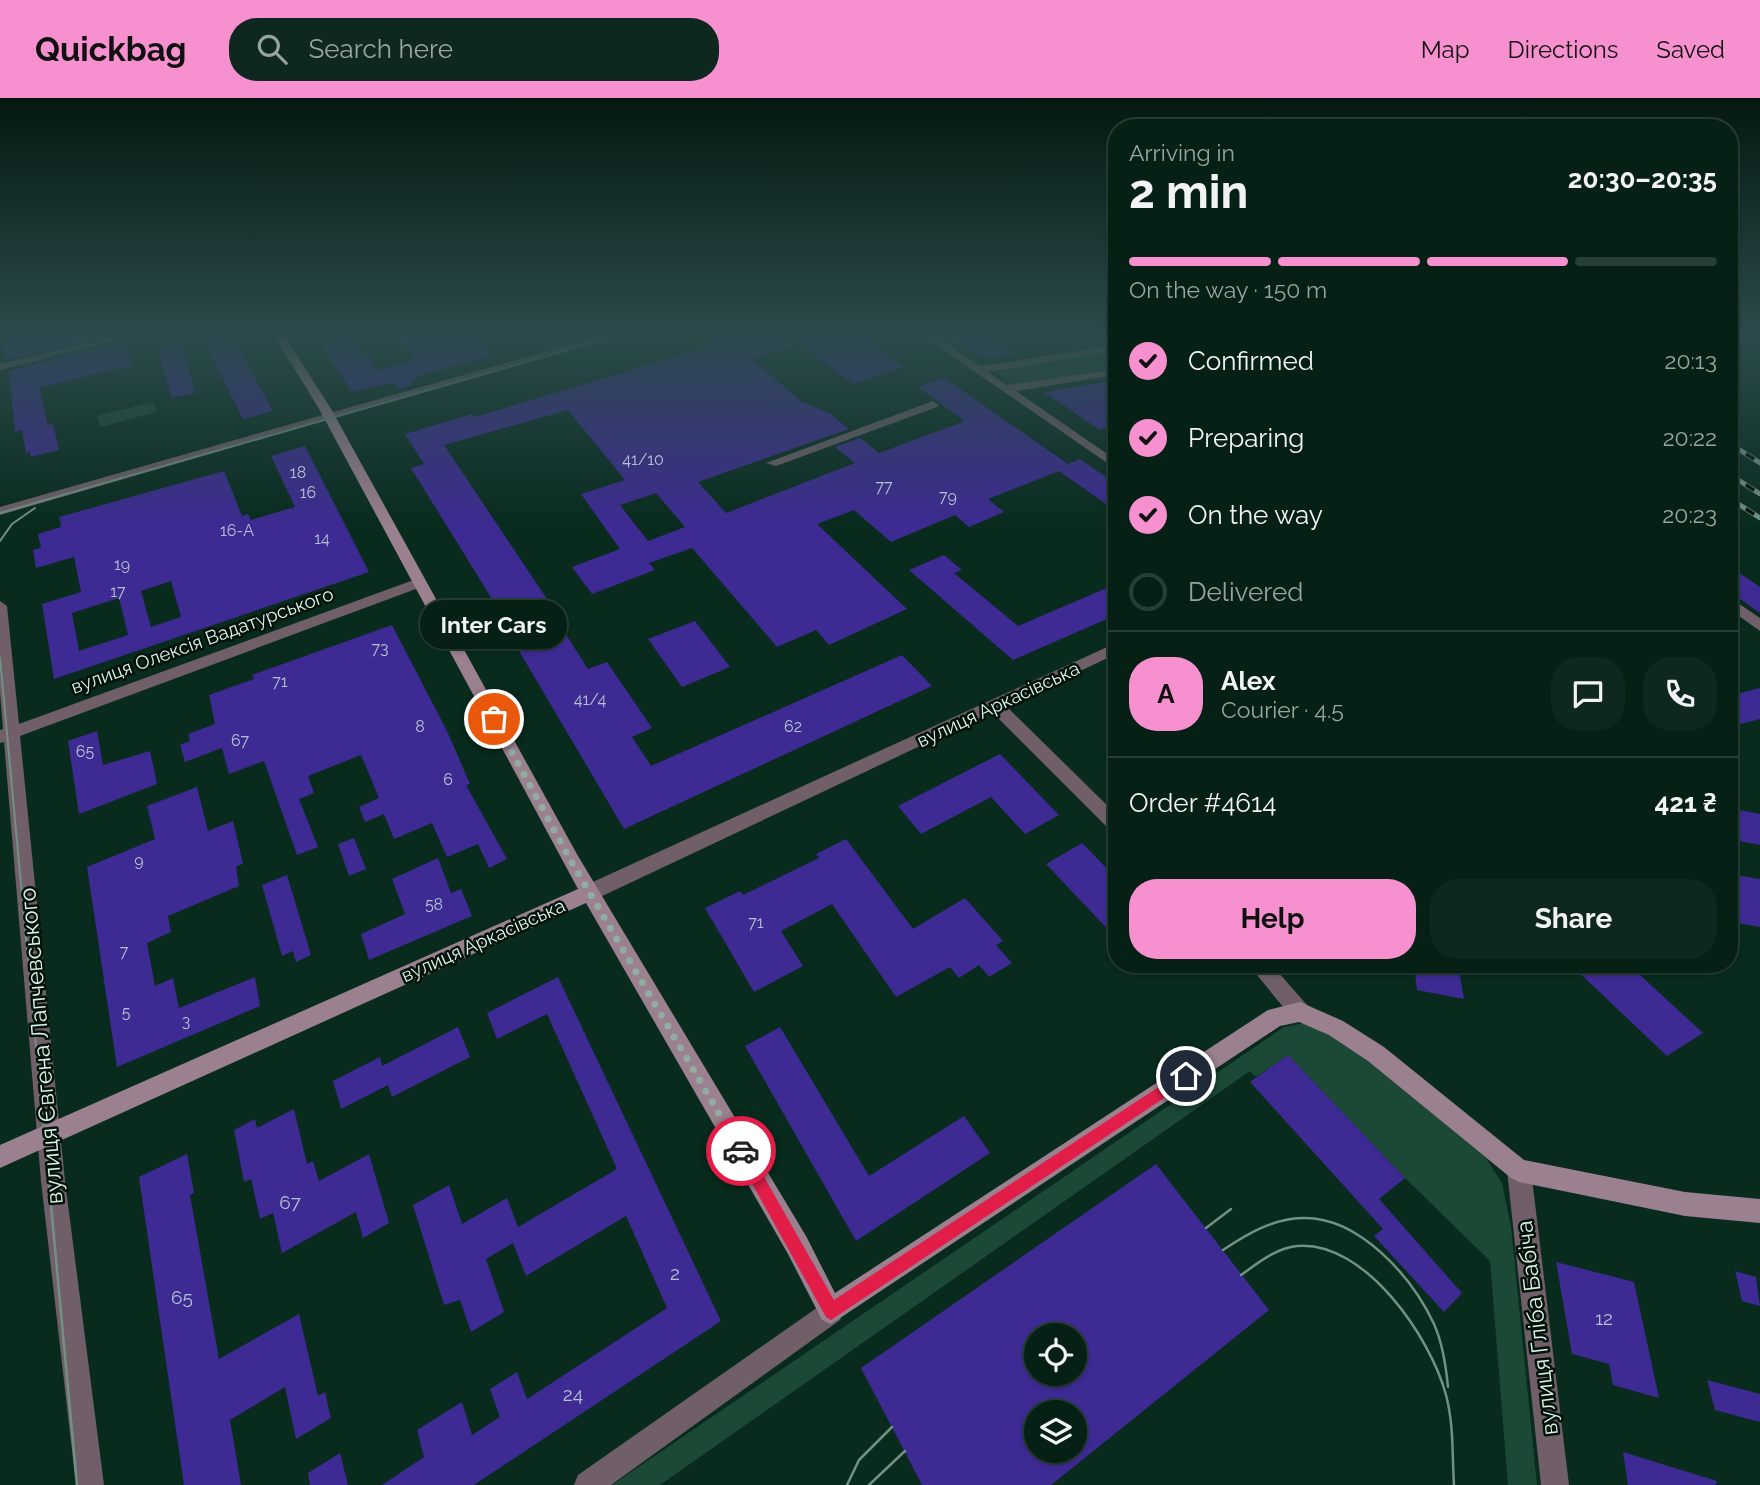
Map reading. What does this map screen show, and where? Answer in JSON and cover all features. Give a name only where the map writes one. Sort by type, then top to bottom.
[{"type":"main road","points":[[318,399],[591,892],[797,1245],[831,1311],[1275,1017],[1300,1012],[1336,1028],[1376,1054],[1519,1170],[1685,1204],[1760,1211]]},
{"type":"main road","name":"вулиця Аркасівська","points":[[0,1157],[591,892]]},
{"type":"street","points":[[0,511],[391,399]]},
{"type":"street","points":[[1020,399],[1108,459]]},
{"type":"street","points":[[772,463],[933,405]]},
{"type":"street","name":"вулиця Олексія Вадатурського","points":[[6,734],[419,583]]},
{"type":"street","name":"вулиця Євгена Лапчевського","points":[[0,606],[6,734],[90,1485]]},
{"type":"street","points":[[1738,609],[1760,626]]},
{"type":"street","name":"вулиця Аркасівська","points":[[591,892],[1108,652]]},
{"type":"street","points":[[995,705],[1108,817]]},
{"type":"street","points":[[1266,973],[1300,1012]]},
{"type":"street","name":"вулиця Гліба Бабіча","points":[[1519,1170],[1555,1485]]},
{"type":"street","points":[[588,1485],[831,1311]]},
{"type":"green space","points":[[153,402],[157,412],[100,427],[97,416]]},
{"type":"green space","points":[[1305,1023],[1336,1034],[1486,1158],[1502,1183],[1511,1227],[1537,1485],[1508,1485],[1490,1261],[1405,1178],[1288,1055],[1256,1077],[1250,1071],[660,1485],[612,1485],[1284,1027]]},
{"type":"building","points":[[12,399],[42,399],[48,425],[53,424],[59,450],[31,457],[30,452],[26,453],[22,430],[15,432]]},
{"type":"building","points":[[233,399],[266,399],[273,411],[243,419]]},
{"type":"building","points":[[536,399],[798,399],[829,413],[849,429],[698,482],[726,513],[855,463],[835,447],[860,438],[879,453],[965,421],[934,399],[974,399],[1068,464],[1080,459],[1108,478],[1108,505],[1059,471],[988,499],[1004,512],[969,527],[955,515],[891,542],[854,510],[817,524],[907,609],[829,645],[816,630],[777,647],[692,548],[649,563],[655,570],[592,594],[572,567],[620,549],[581,494],[625,480],[568,410],[444,445],[549,602],[546,603],[588,669],[607,662],[652,728],[632,737],[651,766],[902,655],[932,686],[624,829],[512,639],[516,638],[411,468],[424,464],[405,434],[472,414],[475,417]],"holes":[[[656,493],[685,527],[648,541],[620,505]]]},
{"type":"building","points":[[1054,399],[1108,399],[1108,427],[1100,430]]},
{"type":"building","points":[[305,446],[369,572],[54,679],[42,604],[81,592],[74,557],[36,568],[33,550],[41,548],[38,534],[61,527],[59,517],[224,471],[242,516],[248,514],[251,520],[295,507],[271,456]],"holes":[[[171,581],[181,617],[151,627],[141,591]],[[119,598],[128,635],[79,651],[72,613]]]},
{"type":"building","points":[[944,555],[962,570],[954,573],[1018,626],[1108,587],[1108,618],[1013,660],[909,570]]},
{"type":"building","points":[[1738,572],[1760,587],[1760,613],[1738,597]]},
{"type":"building","points":[[695,621],[730,667],[682,687],[648,639]]},
{"type":"building","points":[[392,625],[447,731],[470,784],[466,785],[507,859],[489,868],[478,844],[447,857],[432,823],[394,839],[384,814],[365,822],[359,807],[379,798],[361,755],[308,776],[314,793],[299,799],[318,847],[297,855],[264,761],[229,774],[222,748],[185,762],[180,745],[190,741],[188,734],[215,724],[209,695],[254,679],[252,675]]},
{"type":"building","points":[[1760,688],[1760,719],[1738,725],[1738,694]]},
{"type":"building","points":[[97,731],[103,765],[150,751],[157,784],[79,814],[68,741]]},
{"type":"building","points":[[1000,754],[1059,815],[1025,834],[991,797],[921,834],[898,806]]},
{"type":"building","points":[[197,787],[208,831],[233,821],[243,864],[236,866],[239,886],[168,916],[171,932],[147,943],[155,986],[173,978],[179,1008],[255,977],[260,1006],[117,1067],[87,867],[155,839],[147,806]]},
{"type":"building","points":[[1738,810],[1760,814],[1760,845],[1738,841]]},
{"type":"building","points":[[354,838],[366,869],[349,876],[338,844]]},
{"type":"building","points":[[846,839],[913,929],[965,898],[1003,941],[996,945],[1012,963],[989,977],[979,965],[959,978],[950,967],[896,997],[832,904],[781,931],[803,966],[754,992],[705,908],[740,891],[743,895],[819,858],[816,854]]},
{"type":"building","points":[[1082,843],[1108,870],[1108,930],[1046,864]]},
{"type":"building","points":[[438,858],[451,893],[461,889],[472,916],[369,960],[361,934],[405,914],[392,879]]},
{"type":"building","points":[[287,875],[311,955],[296,962],[293,951],[282,956],[262,885]]},
{"type":"building","points":[[1738,875],[1760,879],[1760,927],[1738,923]]},
{"type":"building","points":[[1415,973],[1460,973],[1464,999],[1417,990]]},
{"type":"building","points":[[1579,973],[1638,973],[1703,1033],[1667,1056]]},
{"type":"building","points":[[558,977],[721,1321],[474,1485],[382,1485],[424,1457],[417,1430],[462,1402],[472,1435],[500,1417],[490,1389],[517,1372],[527,1399],[667,1308],[626,1216],[526,1276],[513,1243],[486,1259],[504,1312],[471,1332],[460,1300],[444,1305],[413,1205],[449,1185],[462,1224],[507,1198],[518,1227],[617,1169],[547,1014],[497,1039],[487,1013]]},
{"type":"building","points":[[458,1027],[470,1057],[392,1097],[388,1085],[341,1109],[333,1081],[380,1057],[382,1066]]},
{"type":"building","points":[[780,1027],[869,1176],[964,1116],[990,1153],[856,1241],[745,1046]]},
{"type":"building","points":[[1288,1055],[1405,1178],[1379,1199],[1462,1293],[1444,1312],[1374,1236],[1383,1229],[1250,1082]]},
{"type":"building","points":[[294,1109],[307,1164],[313,1161],[319,1181],[369,1154],[389,1223],[363,1238],[356,1212],[282,1253],[273,1213],[260,1219],[251,1179],[244,1182],[234,1130],[255,1119],[257,1128]]},
{"type":"building","points":[[187,1154],[194,1193],[190,1195],[219,1359],[299,1314],[318,1396],[325,1392],[331,1418],[296,1439],[285,1387],[230,1420],[241,1485],[184,1485],[139,1177]]},
{"type":"building","points":[[1156,1164],[1269,1310],[1087,1456],[1087,1400],[1024,1400],[1024,1463],[1078,1463],[1051,1485],[922,1485],[861,1368]]},
{"type":"building","points":[[1556,1262],[1634,1282],[1659,1398],[1613,1385],[1609,1364],[1572,1354]]},
{"type":"building","points":[[1735,1271],[1756,1277],[1760,1306],[1742,1301]]},
{"type":"building","points":[[1707,1380],[1760,1394],[1760,1422],[1715,1410]]},
{"type":"building","points":[[1623,1452],[1717,1481],[1716,1485],[1628,1485]]},
{"type":"building","points":[[340,1453],[348,1485],[310,1485],[308,1473]]},
{"type":"tram line","points":[[0,513],[398,399]]},
{"type":"tram line","points":[[0,541],[12,524],[35,508]]},
{"type":"tram line","points":[[0,658],[40,1089]]},
{"type":"tram line","points":[[40,1087],[77,1485]]},
{"type":"tram line","points":[[1206,1228],[1231,1209]]},
{"type":"tram line","points":[[1223,1250],[1270,1224],[1302,1218],[1323,1220],[1344,1227],[1363,1238],[1398,1269],[1424,1306],[1440,1339],[1448,1387]]},
{"type":"tram line","points":[[1241,1275],[1275,1253],[1297,1246],[1322,1248],[1347,1259],[1370,1275],[1410,1321],[1438,1372],[1450,1418],[1454,1485]]},
{"type":"tram line","points":[[847,1485],[859,1460],[892,1427]]},
{"type":"tram line","points":[[869,1485],[905,1451]]},
{"type":"railway","points":[[1738,449],[1760,463]]},
{"type":"railway","points":[[1738,480],[1760,494]]},
{"type":"railway","points":[[1738,504],[1760,518]]},
{"type":"way so far","points":[[494,719],[571,861],[741,1151]]},
{"type":"place","name":"Inter Cars","points":[[494,719]]},
{"type":"route","points":[[741,1151],[797,1245],[831,1311],[1186,1076]]}]
